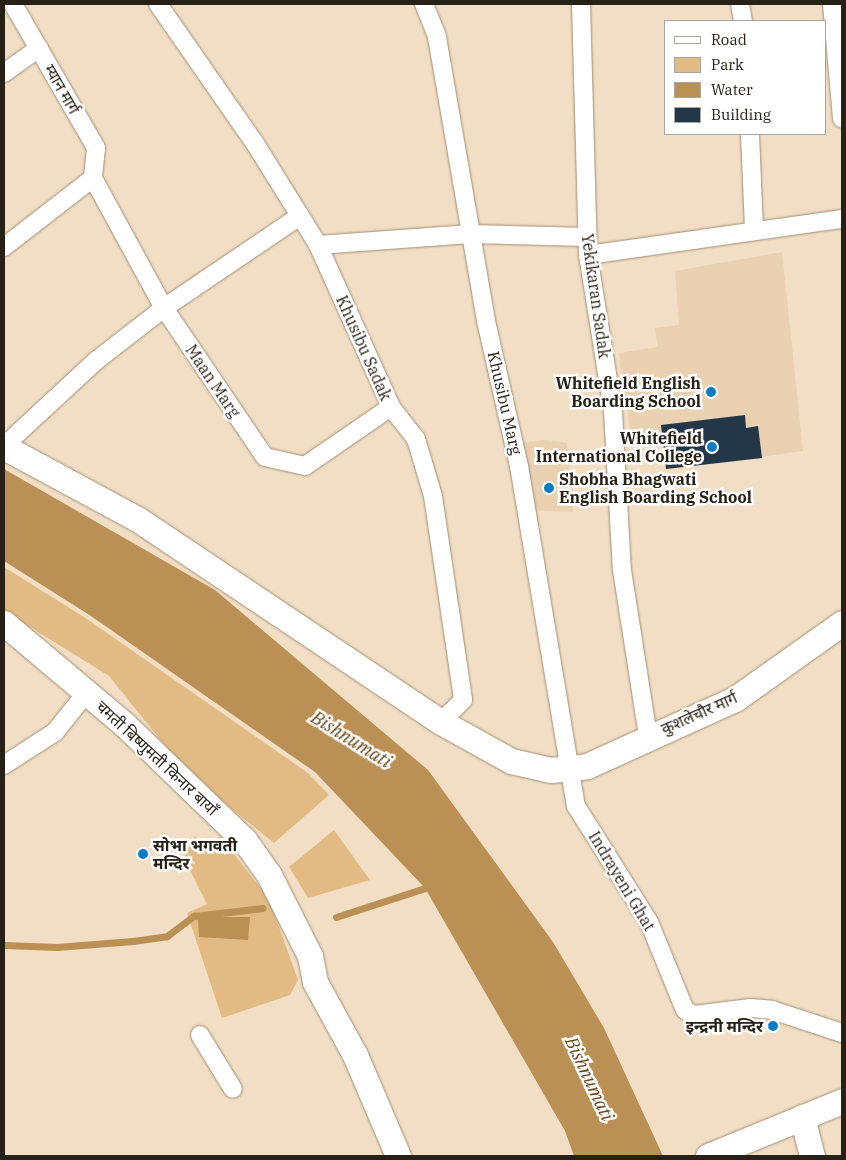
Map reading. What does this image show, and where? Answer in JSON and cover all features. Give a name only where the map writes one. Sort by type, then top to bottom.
[{"type":"main road","name":"कुशलेचौर मार्ग","points":[[4,446],[139,520],[440,722],[511,761],[551,770],[587,766],[648,736],[735,699],[842,623]]},
{"type":"main road","name":"चमती बिष्णुमती किनार बायाँ","points":[[4,623],[87,692],[245,842],[268,875],[310,956],[315,982],[355,1055],[398,1156]]},
{"type":"main road","points":[[708,1156],[842,1101]]},
{"type":"main road","points":[[802,1117],[812,1156]]},
{"type":"street","name":"म्यान मार्ग","points":[[13,4],[96,148],[93,178]]},
{"type":"street","name":"Khusibu Sadak","points":[[158,4],[254,142],[318,245],[391,407],[416,439],[440,530],[462,700],[440,722]]},
{"type":"street","name":"Khusibu Marg","points":[[424,4],[437,37],[471,234],[519,466],[572,769]]},
{"type":"street","name":"Yekikaran Sadak","points":[[581,4],[588,255],[613,411],[622,570],[648,736]]},
{"type":"street","points":[[740,4],[743,20]]},
{"type":"street","points":[[832,4],[842,119]]},
{"type":"street","points":[[4,74],[39,48]]},
{"type":"street","points":[[750,135],[754,230]]},
{"type":"street","points":[[4,247],[93,178]]},
{"type":"street","name":"Maan Marg","points":[[93,178],[164,308],[265,457],[305,466],[391,407]]},
{"type":"street","points":[[4,446],[97,360],[164,308],[300,216]]},
{"type":"street","points":[[588,255],[842,219]]},
{"type":"street","points":[[318,245],[471,234],[587,237]]},
{"type":"street","points":[[4,765],[55,732],[87,692]]},
{"type":"street","name":"Indrayeni Ghat","points":[[572,769],[576,806],[649,922],[686,1010],[694,1015],[751,1008],[772,1010],[842,1033]]},
{"type":"street","points":[[200,1035],[233,1089]]},
{"type":"shaded area","name":"Whitefield English Boarding School","points":[[782,252],[803,451],[672,469],[668,436],[632,442],[619,353],[658,347],[655,328],[679,325],[675,271]]},
{"type":"shaded area","name":"Shobha Bhagwati English Boarding School","points":[[547,440],[567,443],[573,512],[534,510],[516,443]]},
{"type":"green space","points":[[4,567],[84,617],[308,773],[329,795],[274,843],[187,773],[109,676],[4,611]]},
{"type":"green space","points":[[334,830],[370,880],[308,898],[289,867]]},
{"type":"green space","points":[[195,836],[207,850],[220,836],[269,899],[298,980],[290,995],[222,1018],[187,913],[207,904],[184,858]]},
{"type":"water","name":"Bishnumati","points":[[4,469],[215,590],[428,770],[553,942],[604,1028],[663,1156],[574,1156],[565,1131],[425,888],[315,772],[91,616],[4,561]]},
{"type":"water","points":[[198,917],[250,917],[248,940],[199,937]]},
{"type":"building","name":"Whitefield International College","points":[[745,415],[746,428],[758,426],[762,458],[666,469],[661,425]]},
{"type":"waterway","points":[[336,917],[425,888]]},
{"type":"waterway","points":[[4,945],[57,947],[133,941],[167,936],[194,916],[263,908]]},
{"type":"place","name":"Whitefield English Boarding School","points":[[711,392]]},
{"type":"place","name":"Whitefield International College","points":[[712,447]]},
{"type":"place","name":"Shobha Bhagwati English Boarding School","points":[[549,488]]},
{"type":"place","name":"सोभा भगवती मन्दिर","points":[[143,854]]},
{"type":"place","name":"इन्द्रनी मन्दिर","points":[[773,1026]]}]
